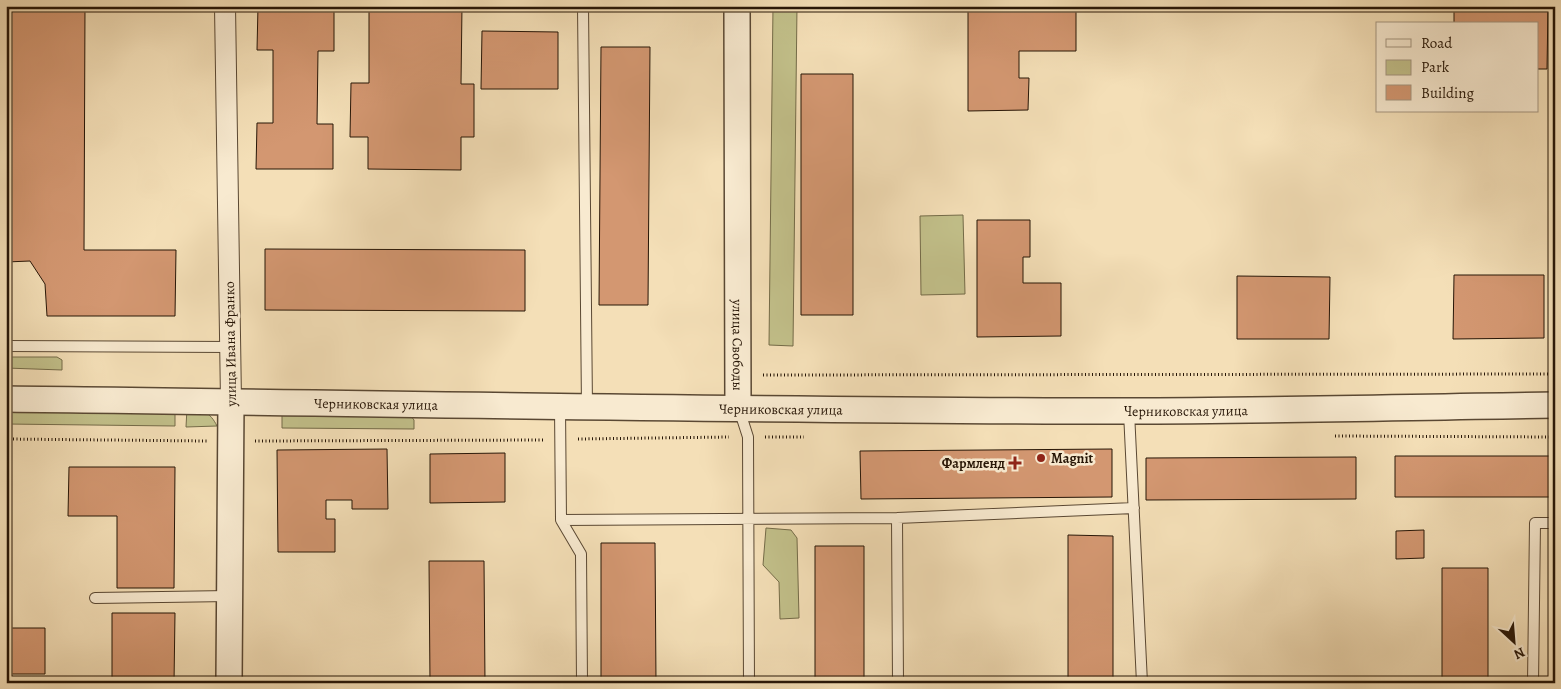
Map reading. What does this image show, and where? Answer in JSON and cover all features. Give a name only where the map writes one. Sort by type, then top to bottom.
[{"type":"street","name":"улица Ивана Франко","points":[[225,6],[231,348],[229,683]]},
{"type":"street","name":"улица Свободы","points":[[737,6],[738,408]]},
{"type":"street","name":"Черниковская улица","points":[[6,399],[231,401],[560,408],[1129,411],[1555,404]]},
{"type":"lane","points":[[583,6],[587,408]]},
{"type":"lane","points":[[6,346],[231,348]]},
{"type":"lane","points":[[560,408],[561,520],[581,554],[582,683]]},
{"type":"lane","name":"улица Свободы","points":[[738,408],[748,437],[749,683]]},
{"type":"lane","points":[[1129,411],[1142,683]]},
{"type":"lane","points":[[561,520],[897,518],[1134,508]]},
{"type":"lane","points":[[897,518],[898,683]]},
{"type":"lane","points":[[1533,683],[1535,523],[1555,523]]},
{"type":"lane","points":[[95,598],[229,596]]},
{"type":"path","points":[[738,375],[1555,374]]},
{"type":"path","points":[[1328,436],[1555,437]]},
{"type":"path","points":[[6,439],[231,441],[807,437]]},
{"type":"green space","points":[[773,6],[797,6],[793,346],[769,345]]},
{"type":"green space","points":[[963,215],[965,294],[921,295],[920,216]]},
{"type":"green space","points":[[6,357],[57,357],[62,360],[62,370],[6,368]]},
{"type":"green space","points":[[6,407],[175,410],[175,426],[6,424]]},
{"type":"green space","points":[[187,408],[205,413],[212,418],[217,426],[186,427]]},
{"type":"green space","points":[[282,411],[407,411],[414,420],[414,429],[282,428]]},
{"type":"green space","points":[[766,528],[791,530],[797,538],[799,618],[780,619],[779,582],[763,565]]},
{"type":"building","points":[[6,6],[85,6],[84,250],[176,250],[175,316],[47,316],[45,284],[30,261],[6,262]]},
{"type":"building","points":[[258,6],[334,6],[334,51],[318,51],[317,124],[333,124],[333,169],[256,169],[257,123],[273,123],[273,50],[257,50]]},
{"type":"building","points":[[369,6],[462,6],[461,84],[474,84],[474,137],[461,137],[461,170],[368,169],[368,137],[350,137],[351,83],[369,83]]},
{"type":"building","points":[[968,6],[1076,6],[1076,51],[1019,51],[1019,78],[1029,78],[1028,110],[968,111]]},
{"type":"building","points":[[1454,6],[1548,6],[1547,69],[1538,69],[1538,22],[1454,22]]},
{"type":"building","points":[[482,31],[558,32],[558,89],[481,89]]},
{"type":"building","points":[[601,47],[650,47],[648,305],[599,305]]},
{"type":"building","points":[[801,74],[853,74],[853,315],[801,315]]},
{"type":"building","points":[[977,220],[1030,220],[1030,257],[1023,257],[1023,283],[1061,283],[1061,336],[977,337]]},
{"type":"building","points":[[265,249],[525,250],[525,311],[265,310]]},
{"type":"building","points":[[1454,275],[1544,275],[1544,338],[1453,339]]},
{"type":"building","points":[[1237,276],[1330,277],[1329,339],[1237,339]]},
{"type":"building","points":[[387,449],[388,509],[352,509],[352,500],[326,500],[326,519],[335,519],[335,552],[278,552],[277,450]]},
{"type":"building","points":[[1112,449],[1112,497],[861,499],[860,451]]},
{"type":"building","points":[[505,453],[505,502],[430,503],[430,454]]},
{"type":"building","points":[[1395,456],[1555,456],[1555,497],[1395,497]]},
{"type":"building","points":[[1356,457],[1356,499],[1146,500],[1146,458]]},
{"type":"building","points":[[6,462],[10,462],[10,522],[6,522]]},
{"type":"building","points":[[69,467],[175,467],[174,588],[117,588],[117,516],[68,516]]},
{"type":"building","points":[[1424,530],[1424,558],[1396,559],[1396,531]]},
{"type":"building","points":[[1068,535],[1113,536],[1113,683],[1068,683]]},
{"type":"building","points":[[601,543],[655,543],[656,683],[601,683]]},
{"type":"building","points":[[815,546],[864,546],[864,683],[815,683]]},
{"type":"building","points":[[429,561],[484,561],[485,683],[430,683]]},
{"type":"building","points":[[1442,568],[1488,568],[1488,683],[1442,683]]},
{"type":"building","points":[[112,613],[175,613],[174,683],[112,683]]},
{"type":"building","points":[[6,628],[45,628],[45,674],[6,674]]},
{"type":"place","name":"Magnit","points":[[1041,458]]},
{"type":"place","name":"Фармленд","points":[[1015,463]]}]
